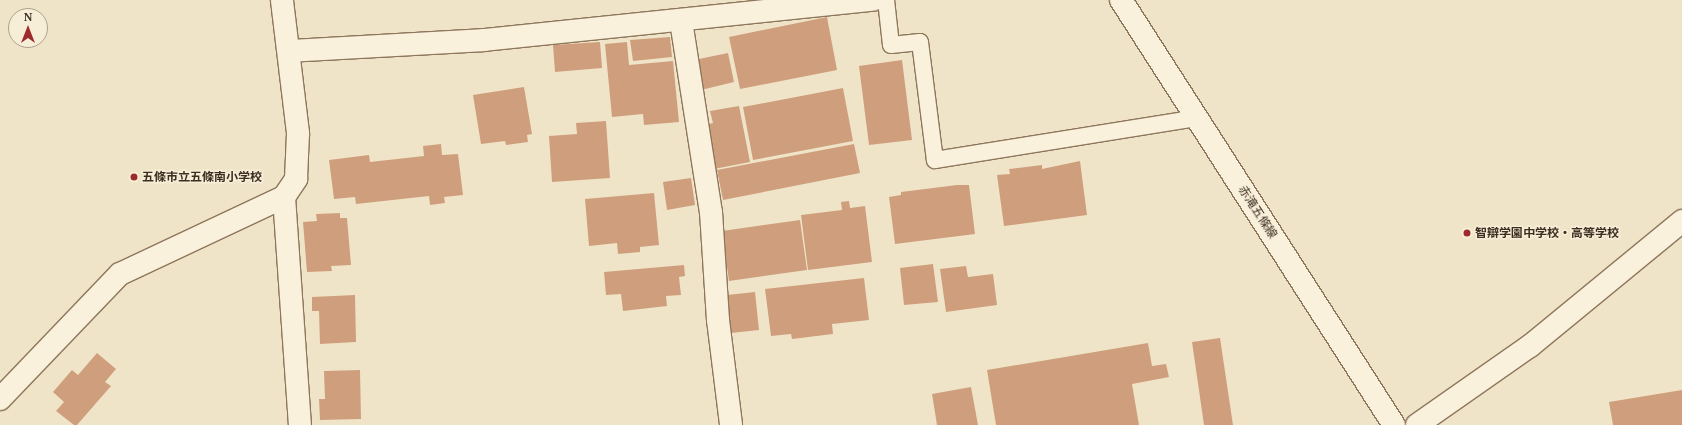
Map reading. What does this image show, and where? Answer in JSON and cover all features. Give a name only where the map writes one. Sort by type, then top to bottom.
[{"type":"street","points":[[0,399],[120,274],[284,197],[296,179],[298,133],[282,0]]},
{"type":"street","points":[[289,51],[484,40],[681,21],[873,0]]},
{"type":"street","name":"赤滝五條線","points":[[1122,0],[1394,425]]},
{"type":"street","points":[[681,21],[711,212],[718,320],[730,425]]},
{"type":"street","points":[[284,197],[300,425]]},
{"type":"street","points":[[1417,425],[1530,346],[1682,221]]},
{"type":"lane","points":[[886,0],[891,46],[920,42],[935,160],[1198,118]]},
{"type":"building","points":[[827,17],[837,70],[740,89],[729,37]]},
{"type":"building","points":[[670,37],[672,57],[633,61],[630,40]]},
{"type":"building","points":[[600,42],[602,68],[555,72],[553,45]]},
{"type":"building","points":[[627,42],[629,65],[673,61],[679,122],[644,125],[643,114],[612,117],[605,44]]},
{"type":"building","points":[[728,53],[734,82],[701,90],[694,60]]},
{"type":"building","points":[[902,60],[912,140],[869,145],[859,66]]},
{"type":"building","points":[[524,87],[532,134],[527,135],[528,142],[506,145],[505,141],[481,144],[473,95]]},
{"type":"building","points":[[843,88],[853,141],[753,160],[743,107]]},
{"type":"building","points":[[739,106],[750,162],[714,169],[706,125],[713,123],[710,111]]},
{"type":"building","points":[[606,121],[610,178],[552,182],[549,136],[577,134],[576,123]]},
{"type":"building","points":[[441,144],[442,155],[458,154],[463,195],[444,197],[445,203],[430,205],[429,196],[356,204],[355,197],[334,199],[329,160],[369,155],[370,162],[424,156],[423,146]]},
{"type":"building","points":[[854,144],[860,173],[723,200],[717,170]]},
{"type":"building","points":[[1080,161],[1087,215],[1004,226],[997,175],[1010,174],[1009,169],[1042,165],[1042,169]]},
{"type":"building","points":[[691,178],[695,205],[667,210],[663,182]]},
{"type":"building","points":[[957,185],[969,185],[975,234],[895,244],[889,197],[901,195],[901,192]]},
{"type":"building","points":[[654,193],[659,245],[640,247],[640,252],[618,254],[617,243],[589,246],[585,199]]},
{"type":"building","points":[[849,201],[850,208],[865,206],[872,262],[808,270],[801,215],[842,210],[841,202]]},
{"type":"building","points":[[340,213],[340,218],[347,218],[351,265],[331,266],[332,271],[307,272],[303,222],[317,221],[316,214]]},
{"type":"building","points":[[800,220],[807,270],[729,281],[722,231]]},
{"type":"building","points":[[933,264],[938,302],[904,305],[900,268]]},
{"type":"building","points":[[684,265],[685,276],[679,277],[681,295],[666,296],[667,306],[623,311],[621,294],[606,295],[604,272]]},
{"type":"building","points":[[966,266],[968,277],[993,274],[997,305],[946,312],[940,269]]},
{"type":"building","points":[[864,278],[869,320],[832,324],[833,334],[792,339],[791,334],[771,336],[765,289]]},
{"type":"building","points":[[755,292],[759,330],[731,333],[727,295]]},
{"type":"building","points":[[355,295],[356,342],[320,344],[319,311],[312,311],[312,297]]},
{"type":"building","points":[[1220,338],[1233,425],[1204,425],[1192,342]]},
{"type":"building","points":[[1148,343],[1152,366],[1166,364],[1169,377],[1132,384],[1139,425],[996,425],[987,370]]},
{"type":"building","points":[[97,353],[116,369],[105,382],[111,386],[77,425],[74,425],[56,411],[64,402],[53,392],[72,370],[78,375]]},
{"type":"building","points":[[360,370],[361,419],[320,420],[319,399],[325,399],[324,371]]},
{"type":"building","points":[[971,387],[978,425],[937,425],[932,394]]},
{"type":"building","points":[[1682,390],[1682,425],[1613,425],[1609,402]]},
{"type":"place","name":"五條市立五條南小学校","points":[[134,177]]},
{"type":"place","name":"智辯学園中学校・高等学校","points":[[1467,233]]}]
